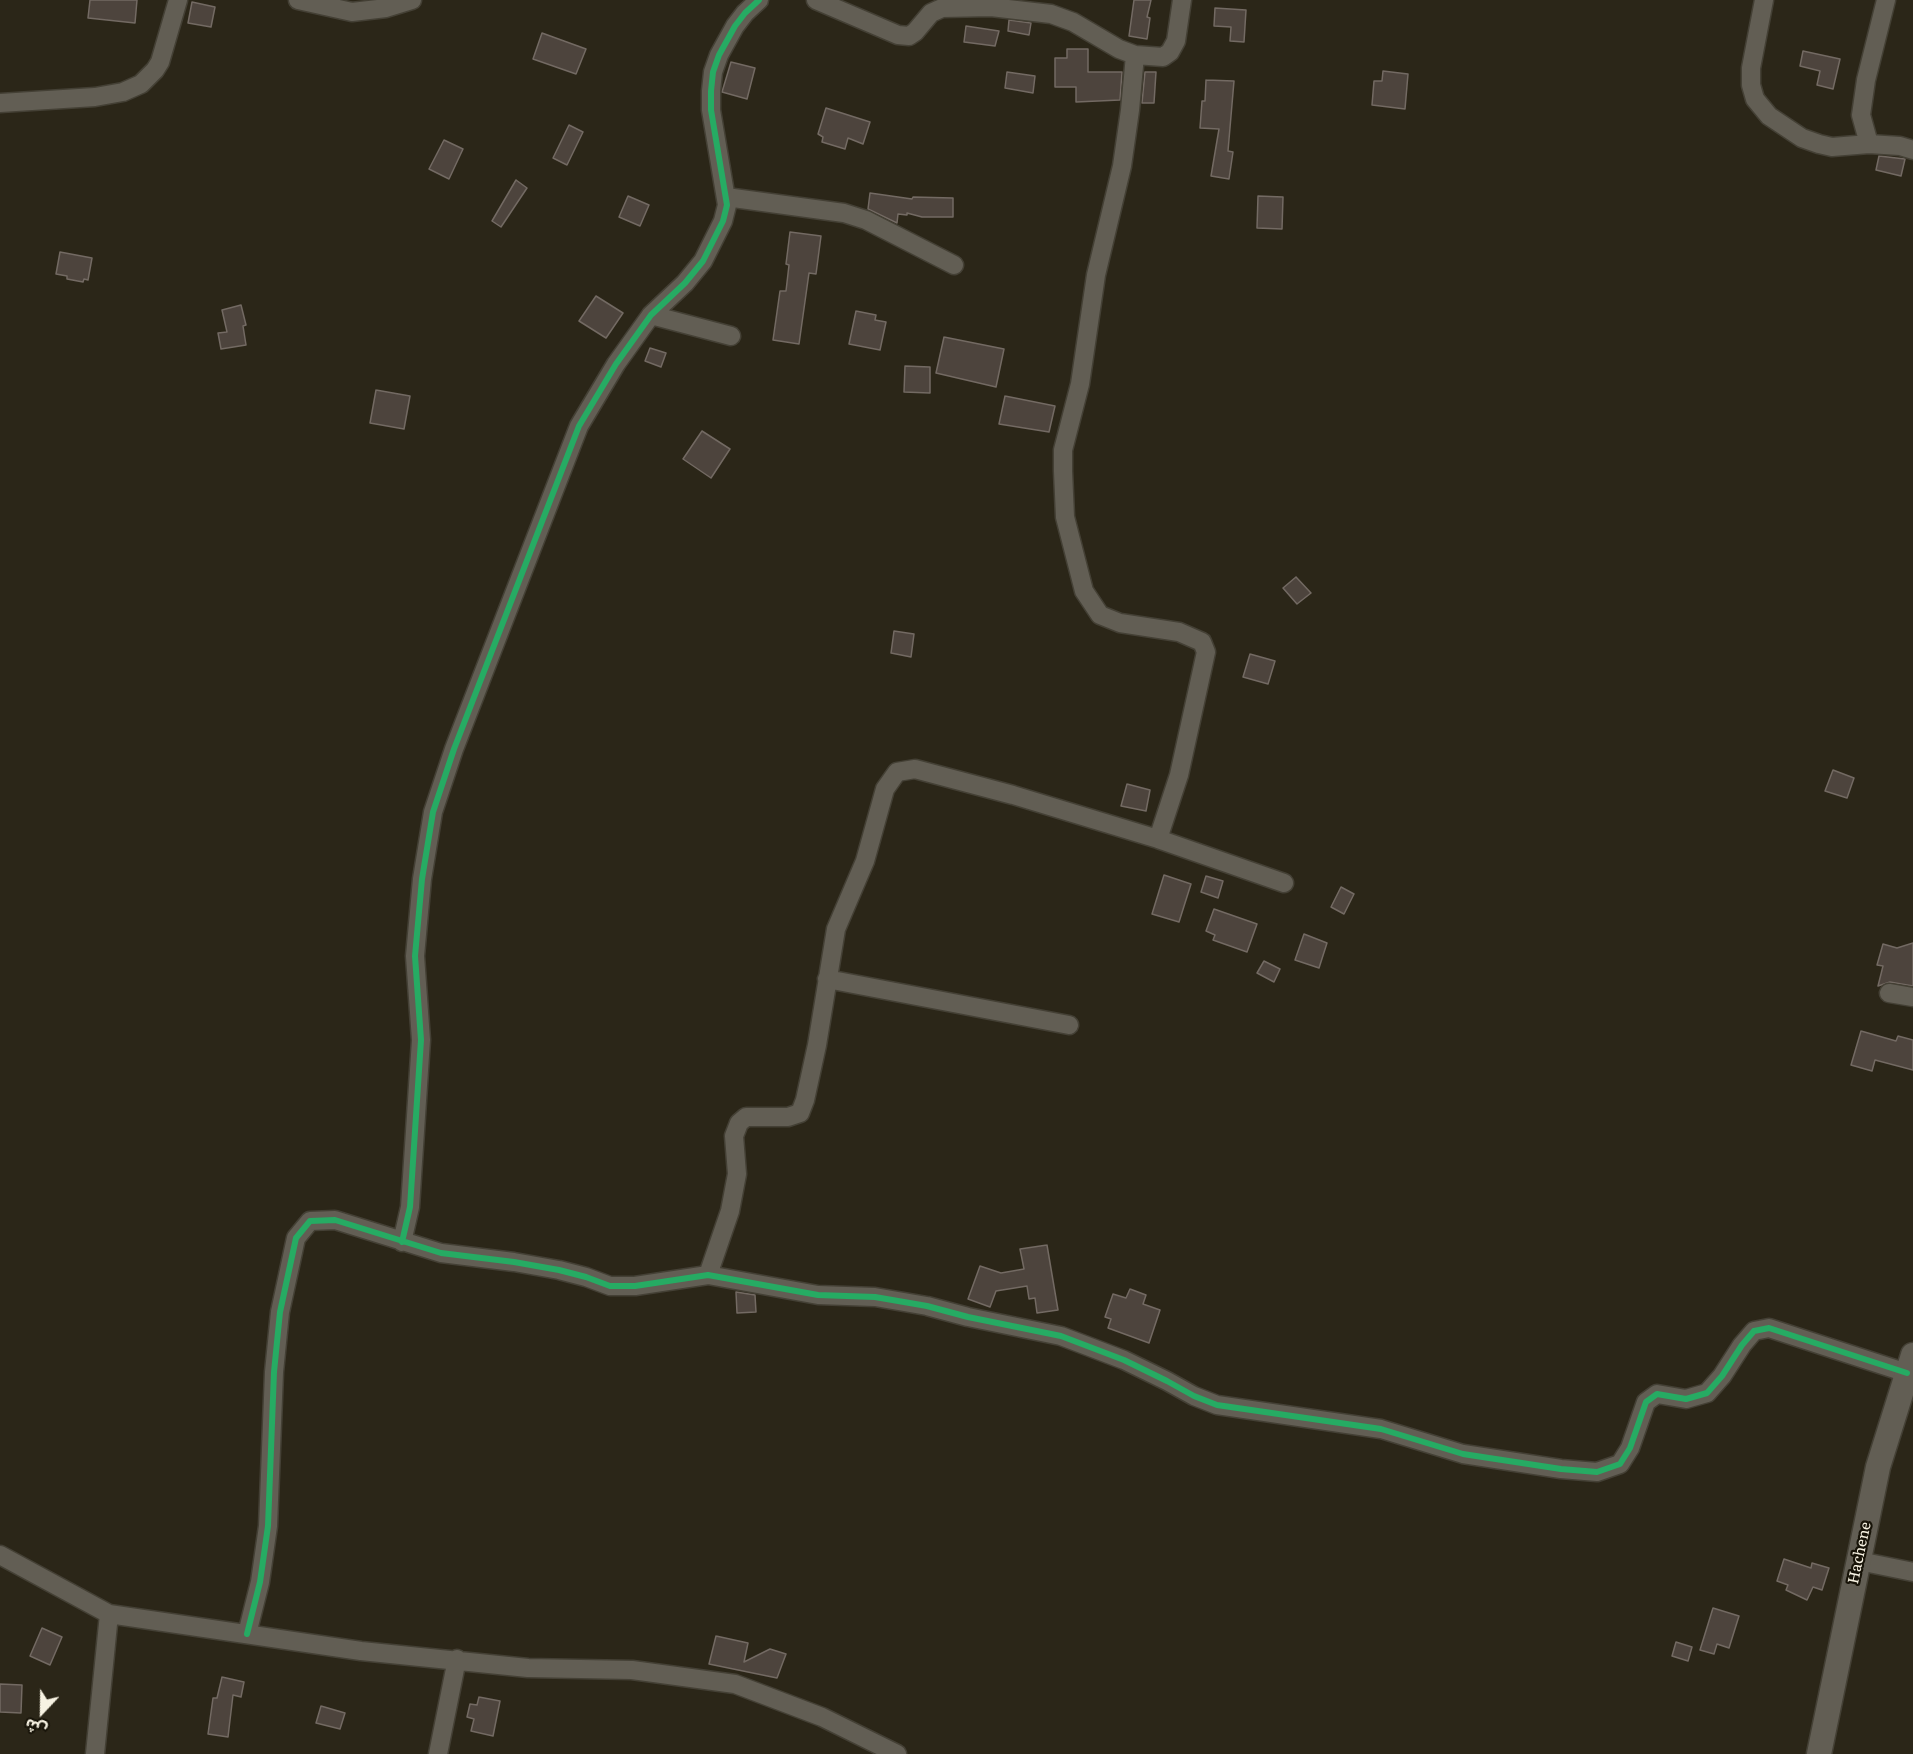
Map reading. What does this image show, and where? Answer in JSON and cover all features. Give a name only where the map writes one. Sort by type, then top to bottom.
[{"type":"street","points":[[0,103],[95,97],[123,92],[141,84],[160,62],[178,0]]},
{"type":"street","points":[[298,0],[352,12],[386,8],[412,0]]},
{"type":"street","points":[[402,1242],[410,1207],[421,1040],[415,956],[422,879],[433,812],[454,749],[579,426],[616,364],[651,315],[685,283],[703,261],[723,220],[728,205],[711,110],[713,72],[719,55],[735,26],[759,0]]},
{"type":"street","points":[[816,0],[898,35],[909,36],[931,13],[942,8],[992,7],[1051,14],[1073,22],[1119,49],[1135,55],[1163,57],[1170,52],[1176,41],[1182,0]]},
{"type":"street","points":[[1764,0],[1751,85],[1755,99],[1769,116],[1802,138],[1832,147],[1869,144],[1899,146],[1913,150]]},
{"type":"street","points":[[1869,144],[1861,115],[1866,80],[1886,0]]},
{"type":"street","points":[[1135,55],[1122,166],[1096,275],[1080,384],[1063,450],[1063,471],[1065,517],[1084,591],[1100,615],[1119,623],[1179,632],[1202,642],[1206,652],[1179,775],[1158,838]]},
{"type":"street","points":[[726,197],[844,213],[866,220],[954,265]]},
{"type":"street","points":[[651,315],[731,336]]},
{"type":"street","points":[[708,1275],[730,1211],[737,1174],[734,1136],[739,1123],[746,1117],[788,1117],[800,1113],[805,1100],[817,1046],[826,979],[836,929],[865,861],[885,789],[897,772],[915,770],[1013,795],[1158,838],[1284,883]]},
{"type":"street","points":[[826,979],[1069,1025]]},
{"type":"street","points":[[1888,993],[1913,997]]},
{"type":"street","points":[[247,1634],[260,1582],[268,1526],[275,1362],[280,1312],[296,1238],[310,1221],[334,1220],[441,1253],[559,1270],[586,1276],[610,1286],[635,1286],[708,1275],[818,1295],[885,1298],[1061,1336],[1124,1360],[1216,1405],[1381,1430],[1426,1441],[1462,1454],[1561,1469],[1597,1472],[1620,1464],[1630,1448],[1646,1402],[1657,1394],[1686,1399],[1707,1393],[1754,1331],[1768,1328],[1910,1364]]},
{"type":"street","name":"Hachene","points":[[1819,1754],[1878,1467],[1910,1364]]},
{"type":"street","points":[[0,1555],[109,1614],[361,1650],[528,1668],[632,1670],[735,1684],[822,1717],[897,1754]]},
{"type":"street","points":[[1859,1561],[1913,1572]]},
{"type":"street","points":[[95,1754],[109,1614]]},
{"type":"street","points":[[438,1754],[457,1659]]},
{"type":"building","points":[[90,0],[137,0],[135,23],[88,18]]},
{"type":"building","points":[[1134,0],[1151,0],[1147,17],[1150,18],[1147,39],[1129,36]]},
{"type":"building","points":[[192,2],[215,7],[211,27],[188,23]]},
{"type":"building","points":[[1215,8],[1246,10],[1244,42],[1230,41],[1231,27],[1214,26]]},
{"type":"building","points":[[1009,20],[1031,23],[1029,35],[1008,31]]},
{"type":"building","points":[[966,26],[999,31],[995,46],[964,42]]},
{"type":"building","points":[[542,33],[586,49],[576,74],[533,59]]},
{"type":"building","points":[[1067,49],[1088,49],[1088,72],[1122,72],[1120,100],[1076,102],[1076,87],[1055,87],[1055,58],[1067,58]]},
{"type":"building","points":[[1803,51],[1840,59],[1833,89],[1817,85],[1820,71],[1800,66]]},
{"type":"building","points":[[731,62],[755,68],[747,99],[722,92]]},
{"type":"building","points":[[1383,71],[1408,74],[1405,109],[1372,105],[1374,81],[1382,81]]},
{"type":"building","points":[[1007,72],[1035,76],[1033,93],[1005,88]]},
{"type":"building","points":[[1145,72],[1156,72],[1154,103],[1142,103]]},
{"type":"building","points":[[1206,80],[1234,81],[1228,151],[1233,152],[1229,179],[1211,176],[1219,129],[1200,128]]},
{"type":"building","points":[[826,108],[870,122],[863,144],[848,138],[845,149],[822,142],[823,137],[818,134]]},
{"type":"building","points":[[569,125],[583,132],[567,165],[553,158]]},
{"type":"building","points":[[444,140],[463,149],[449,179],[429,169]]},
{"type":"building","points":[[1879,156],[1905,159],[1901,176],[1876,170]]},
{"type":"building","points":[[516,180],[527,188],[501,227],[492,221]]},
{"type":"building","points":[[870,193],[912,199],[913,197],[953,198],[953,217],[922,217],[907,213],[907,215],[898,214],[897,223],[868,209]]},
{"type":"building","points":[[628,196],[649,205],[640,226],[619,217]]},
{"type":"building","points":[[1258,196],[1283,197],[1282,229],[1257,228]]},
{"type":"building","points":[[790,232],[821,236],[816,274],[809,273],[799,344],[773,340],[780,291],[786,291],[789,265],[786,264]]},
{"type":"building","points":[[60,252],[92,258],[88,280],[84,279],[83,282],[67,279],[67,276],[56,274]]},
{"type":"building","points":[[596,296],[623,313],[606,338],[579,321]]},
{"type":"building","points":[[241,305],[246,325],[243,326],[246,345],[221,349],[218,333],[227,332],[222,310]]},
{"type":"building","points":[[856,311],[876,315],[875,320],[886,322],[880,350],[849,344]]},
{"type":"building","points":[[944,337],[1004,349],[996,387],[936,373]]},
{"type":"building","points":[[650,348],[666,353],[661,367],[645,361]]},
{"type":"building","points":[[905,366],[930,367],[930,393],[904,392]]},
{"type":"building","points":[[376,390],[410,396],[404,429],[370,423]]},
{"type":"building","points":[[1005,396],[1055,406],[1049,432],[999,424]]},
{"type":"building","points":[[702,431],[730,449],[711,478],[683,459]]},
{"type":"building","points":[[1296,577],[1311,593],[1297,604],[1283,588]]},
{"type":"building","points":[[894,631],[914,634],[911,657],[891,653]]},
{"type":"building","points":[[1250,654],[1275,661],[1268,684],[1243,677]]},
{"type":"building","points":[[1833,770],[1854,778],[1847,798],[1825,791]]},
{"type":"building","points":[[1127,784],[1150,790],[1146,811],[1121,806]]},
{"type":"building","points":[[1164,875],[1191,884],[1179,922],[1152,914]]},
{"type":"building","points":[[1206,876],[1223,881],[1218,898],[1201,892]]},
{"type":"building","points":[[1341,887],[1354,894],[1344,914],[1331,907]]},
{"type":"building","points":[[1214,909],[1257,924],[1247,952],[1213,940],[1215,935],[1206,931]]},
{"type":"building","points":[[1304,934],[1327,943],[1319,968],[1295,960]]},
{"type":"building","points":[[1913,943],[1913,986],[1890,982],[1878,986],[1883,966],[1877,965],[1883,944],[1897,948]]},
{"type":"building","points":[[1264,961],[1280,969],[1274,982],[1257,973]]},
{"type":"building","points":[[1861,1031],[1896,1041],[1898,1036],[1913,1040],[1913,1070],[1875,1060],[1872,1071],[1851,1065]]},
{"type":"building","points":[[1047,1245],[1058,1310],[1037,1313],[1035,1298],[1029,1299],[1027,1286],[996,1291],[990,1307],[968,1299],[980,1266],[1001,1273],[1024,1269],[1020,1249]]},
{"type":"building","points":[[1130,1289],[1146,1295],[1143,1304],[1160,1310],[1149,1343],[1108,1328],[1111,1319],[1105,1317],[1113,1294],[1126,1298]]},
{"type":"building","points":[[736,1292],[755,1295],[756,1312],[737,1313]]},
{"type":"building","points":[[1784,1559],[1811,1568],[1812,1563],[1829,1568],[1822,1590],[1813,1587],[1807,1600],[1786,1590],[1788,1585],[1777,1581]]},
{"type":"building","points":[[1713,1608],[1739,1616],[1729,1648],[1717,1644],[1714,1654],[1700,1650]]},
{"type":"building","points":[[42,1628],[62,1637],[50,1665],[30,1656]]},
{"type":"building","points":[[716,1636],[748,1643],[744,1662],[770,1649],[786,1654],[777,1678],[709,1664]]},
{"type":"building","points":[[1676,1642],[1692,1647],[1688,1661],[1672,1656]]},
{"type":"building","points":[[222,1677],[244,1682],[241,1697],[233,1695],[228,1737],[208,1734],[213,1698],[217,1698]]},
{"type":"building","points":[[0,1684],[22,1685],[21,1713],[0,1712]]},
{"type":"building","points":[[479,1697],[500,1701],[493,1736],[471,1731],[474,1719],[467,1717],[470,1704],[477,1705]]},
{"type":"building","points":[[321,1706],[345,1713],[340,1729],[316,1723]]},
{"type":"cycle path","points":[[402,1242],[410,1207],[421,1040],[415,956],[422,879],[433,812],[454,749],[579,426],[616,364],[651,315],[685,283],[703,261],[723,221],[727,205],[711,110],[713,72],[719,55],[735,26],[759,0]]},
{"type":"cycle path","points":[[247,1634],[260,1582],[268,1526],[274,1372],[280,1312],[296,1238],[310,1221],[335,1220],[441,1253],[559,1270],[610,1286],[635,1286],[708,1275],[818,1295],[875,1297],[927,1306],[1061,1336],[1124,1360],[1194,1396],[1217,1405],[1381,1429],[1463,1454],[1561,1469],[1597,1472],[1620,1464],[1630,1448],[1646,1402],[1657,1394],[1686,1399],[1707,1393],[1754,1331],[1769,1328],[1907,1373]]}]
